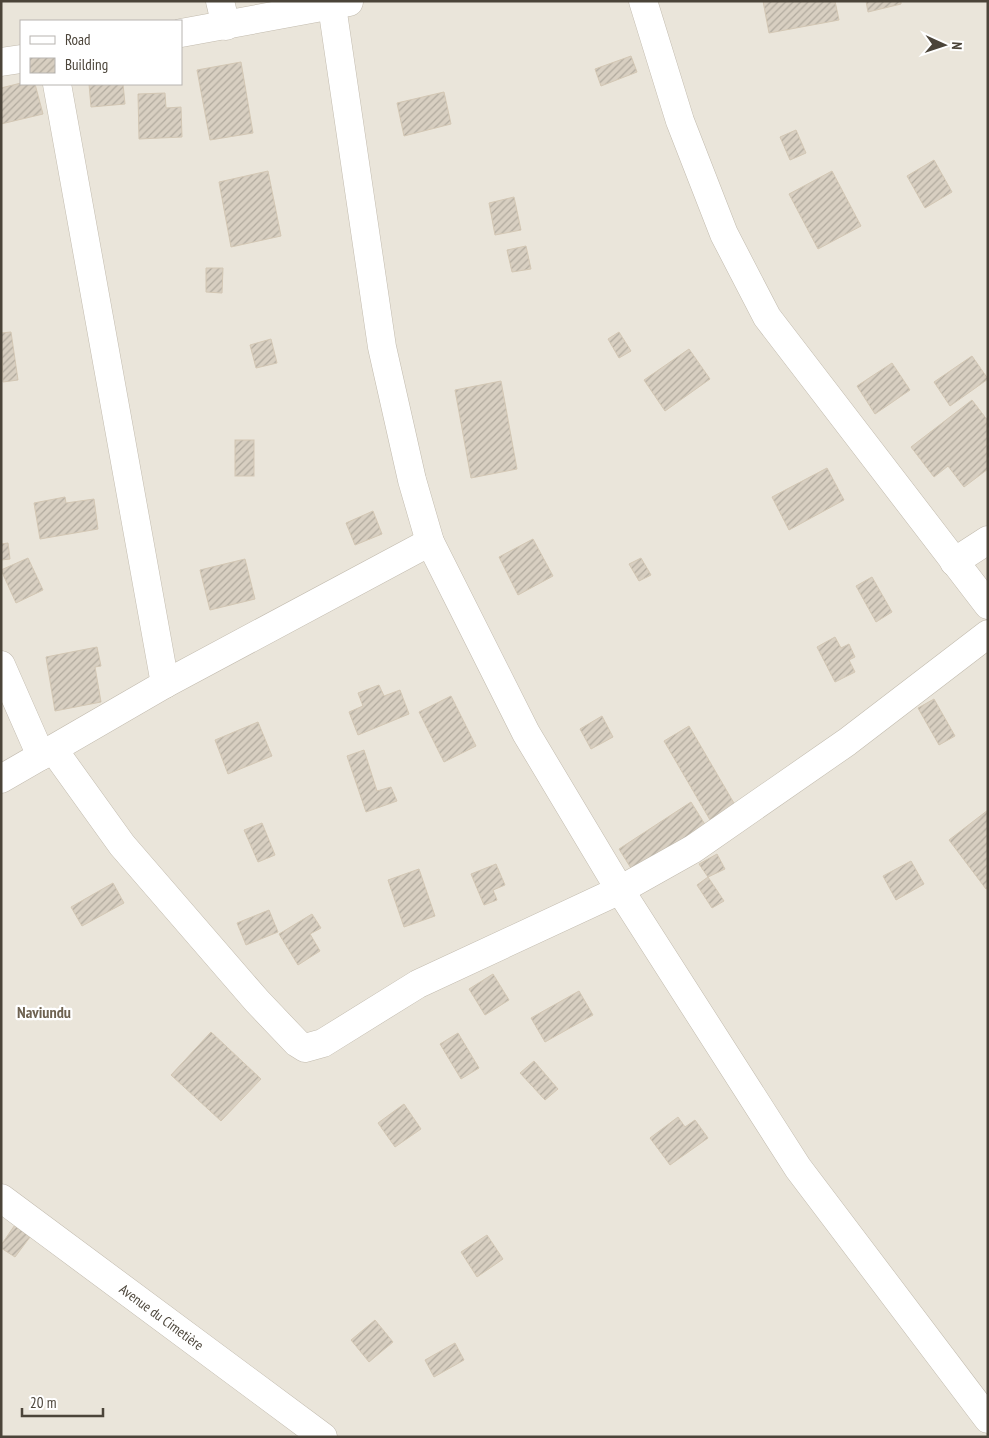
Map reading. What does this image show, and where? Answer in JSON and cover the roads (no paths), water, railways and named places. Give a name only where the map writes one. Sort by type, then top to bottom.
[{"type":"street","points":[[643,1],[680,121],[724,234],[767,317],[988,605]]},
{"type":"street","points":[[182,33],[223,13],[341,4],[382,347],[412,480],[430,542],[526,733],[620,890],[798,1168],[988,1419]]},
{"type":"street","points":[[1,62],[20,59]]},
{"type":"street","points":[[57,85],[165,684]]},
{"type":"street","points":[[954,562],[988,540]]},
{"type":"street","points":[[1,779],[165,684],[430,542]]},
{"type":"street","points":[[1,665],[47,752],[122,845],[256,1001],[297,1043],[305,1048],[323,1043],[418,984],[620,890],[702,844],[847,742],[988,634]]},
{"type":"street","name":"Avenue du Cimetière","points":[[1,1198],[323,1437]]},
{"type":"district","name":"Naviundu","points":[[44,1012]]}]
